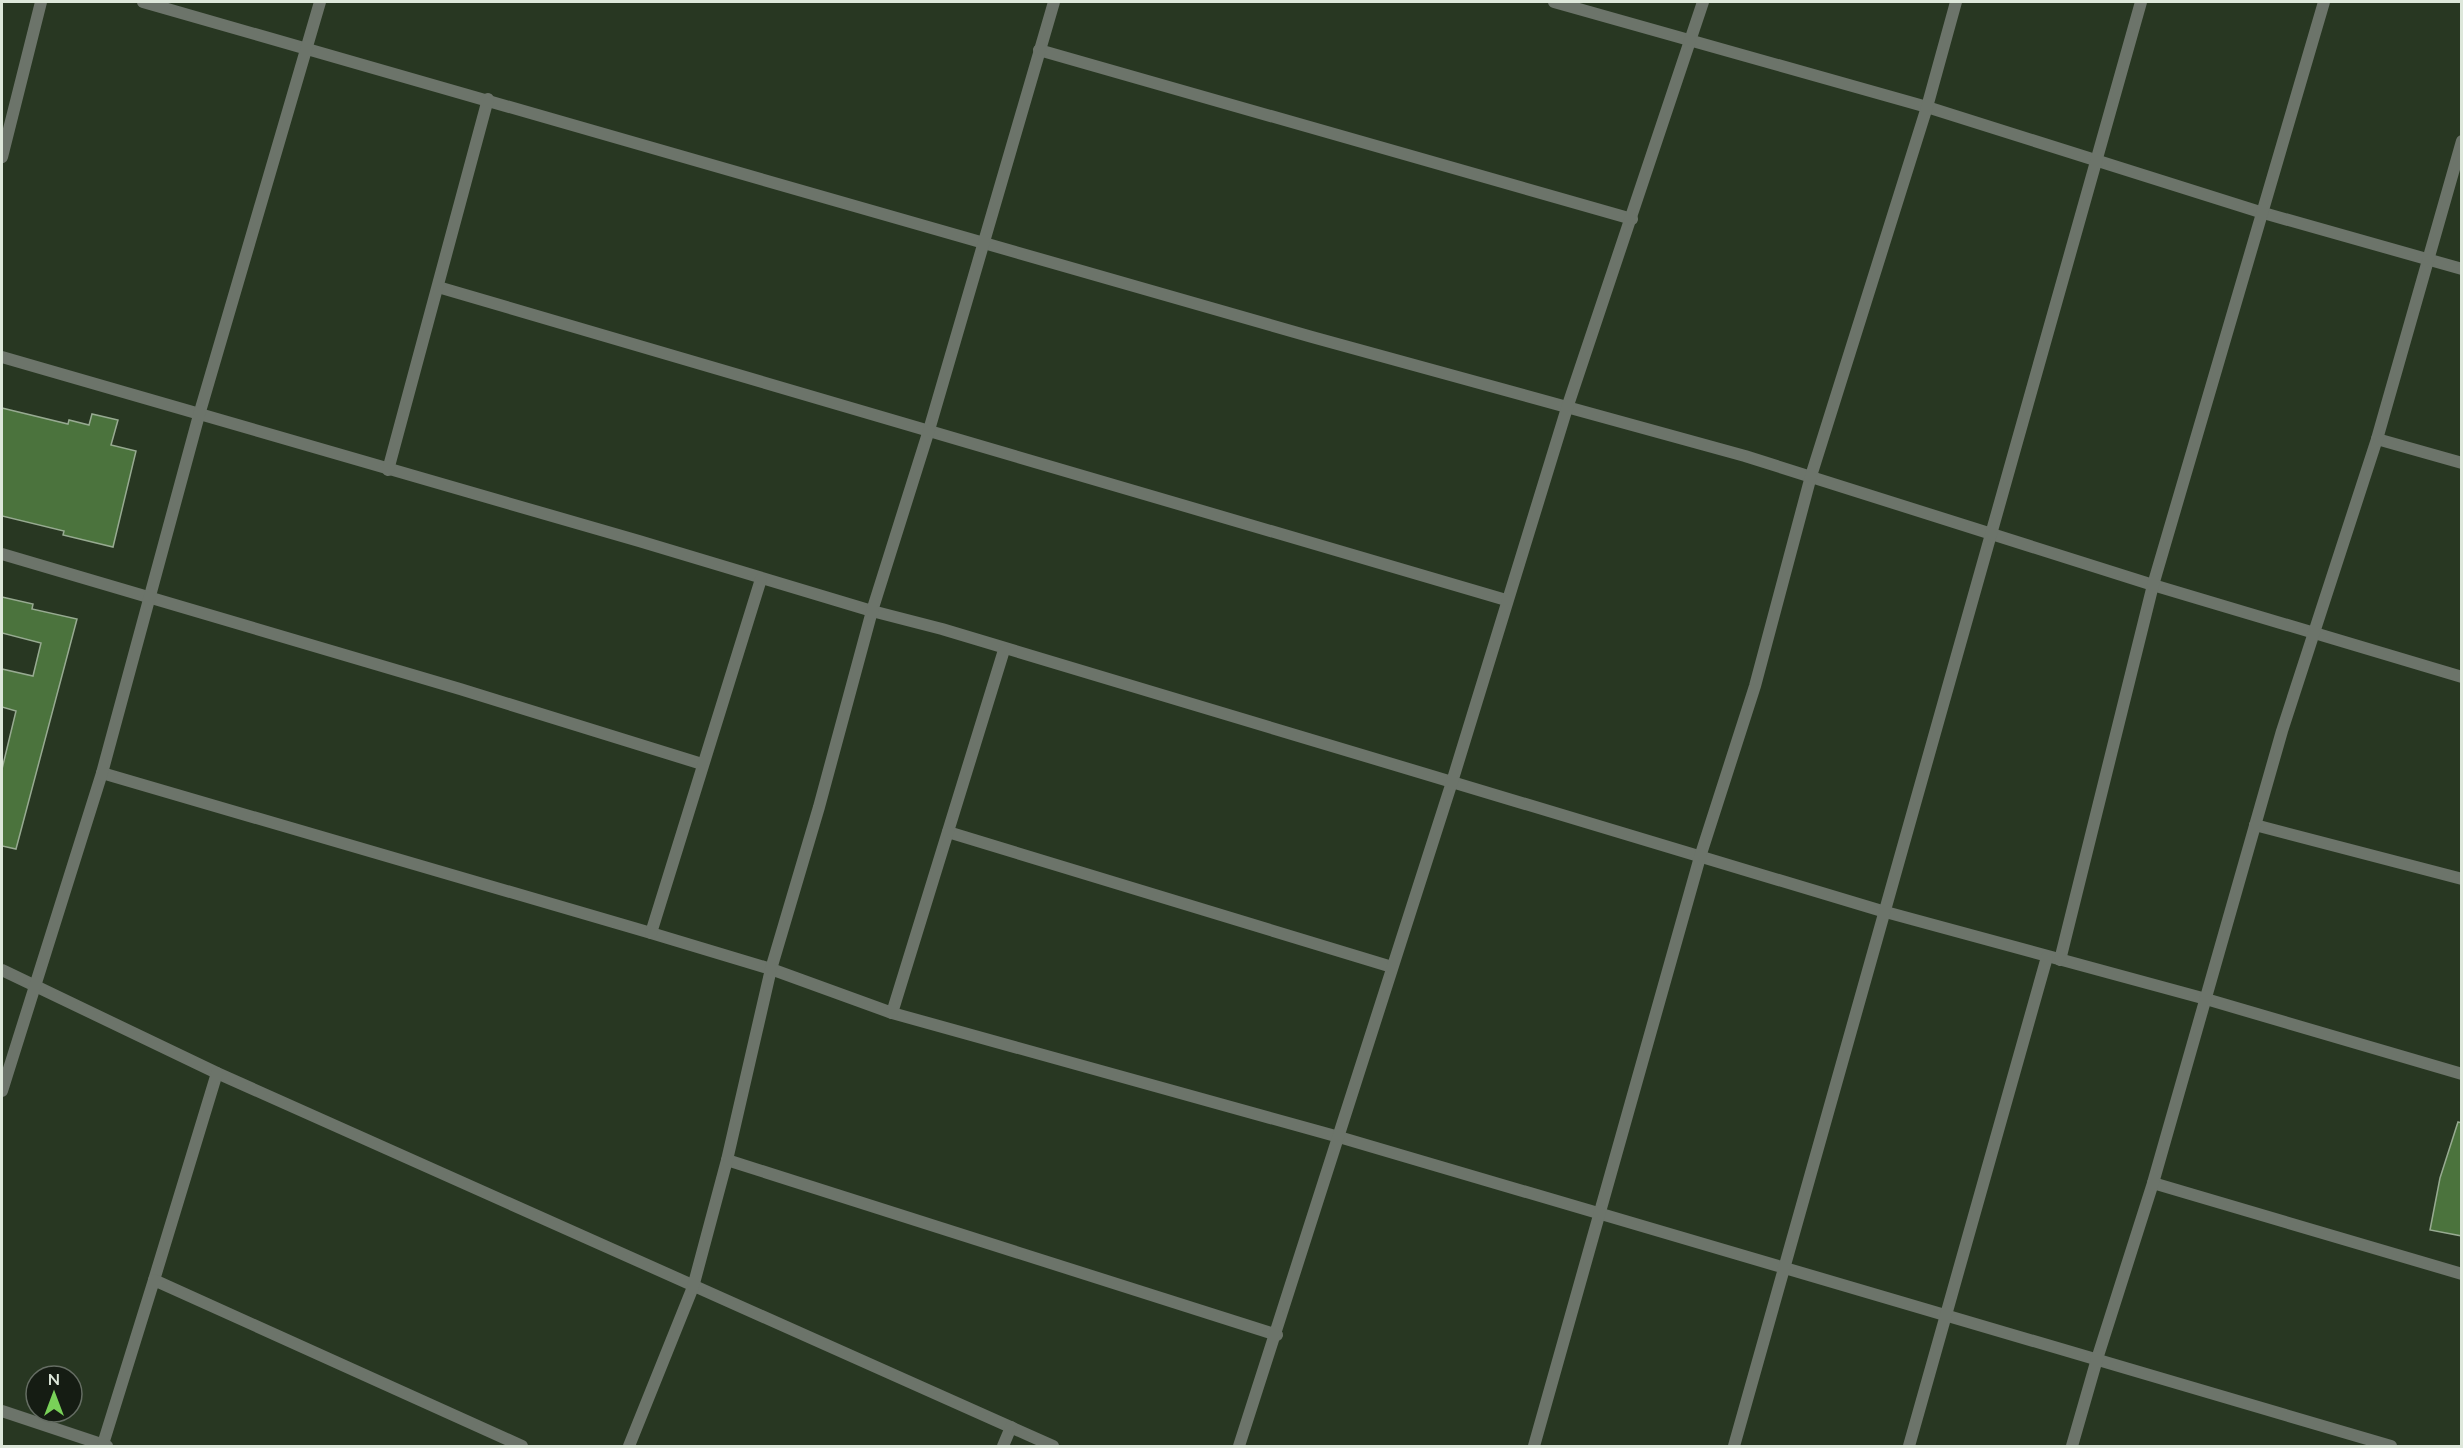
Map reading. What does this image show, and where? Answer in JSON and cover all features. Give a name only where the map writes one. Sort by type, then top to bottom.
[{"type":"street","points":[[2,157],[41,2]]},
{"type":"street","points":[[144,2],[984,243],[1811,476],[2153,585],[2462,676]]},
{"type":"street","points":[[2,1091],[102,773],[199,415],[320,2]]},
{"type":"street","points":[[629,1446],[693,1287],[728,1160],[771,969],[819,807],[872,611],[929,430],[1054,2]]},
{"type":"street","points":[[1554,2],[1927,107],[2260,212],[2462,269]]},
{"type":"street","points":[[1239,1446],[1277,1335],[1452,782],[1506,600],[1567,408],[1703,2]]},
{"type":"street","points":[[1534,1446],[1700,857],[1755,686],[1811,476],[1927,107],[1956,2]]},
{"type":"street","points":[[1734,1446],[1785,1269],[1882,911],[1993,534],[2094,161],[2141,2]]},
{"type":"street","points":[[2060,960],[2153,585],[2207,405],[2260,212],[2324,2]]},
{"type":"street","points":[[1039,50],[1632,219]]},
{"type":"street","points":[[388,470],[488,99]]},
{"type":"street","points":[[2072,1446],[2153,1183],[2255,825],[2377,439],[2462,141]]},
{"type":"street","points":[[438,287],[1506,600]]},
{"type":"street","points":[[2,357],[639,541],[761,579],[942,629],[1004,650],[1882,911],[2206,999],[2462,1074]]},
{"type":"street","points":[[2377,439],[2462,464]]},
{"type":"street","points":[[2,554],[619,736],[702,764]]},
{"type":"street","points":[[651,933],[761,579]]},
{"type":"street","points":[[892,1013],[1004,650]]},
{"type":"street","points":[[102,773],[771,969],[892,1013],[1339,1137],[2391,1446]]},
{"type":"street","points":[[2255,825],[2462,879]]},
{"type":"street","points":[[948,832],[1392,967]]},
{"type":"street","points":[[1909,1446],[2047,957]]},
{"type":"street","points":[[2,970],[217,1073],[1053,1446]]},
{"type":"street","points":[[2,1411],[105,1445],[217,1073]]},
{"type":"street","points":[[728,1160],[1277,1335]]},
{"type":"street","points":[[2153,1183],[2462,1274]]},
{"type":"street","points":[[154,1280],[522,1446]]},
{"type":"street","points":[[1003,1446],[1011,1427]]},
{"type":"building","points":[[2,408],[68,424],[69,420],[89,425],[92,414],[118,420],[111,445],[136,451],[113,547],[63,535],[64,531],[2,516]]},
{"type":"building","points":[[2,597],[33,604],[32,609],[77,619],[16,849],[2,846],[2,769],[16,711],[2,707],[2,669],[33,676],[41,643],[2,633]]},
{"type":"building","points":[[2458,1122],[2462,1123],[2462,1236],[2430,1230],[2440,1178]]}]
